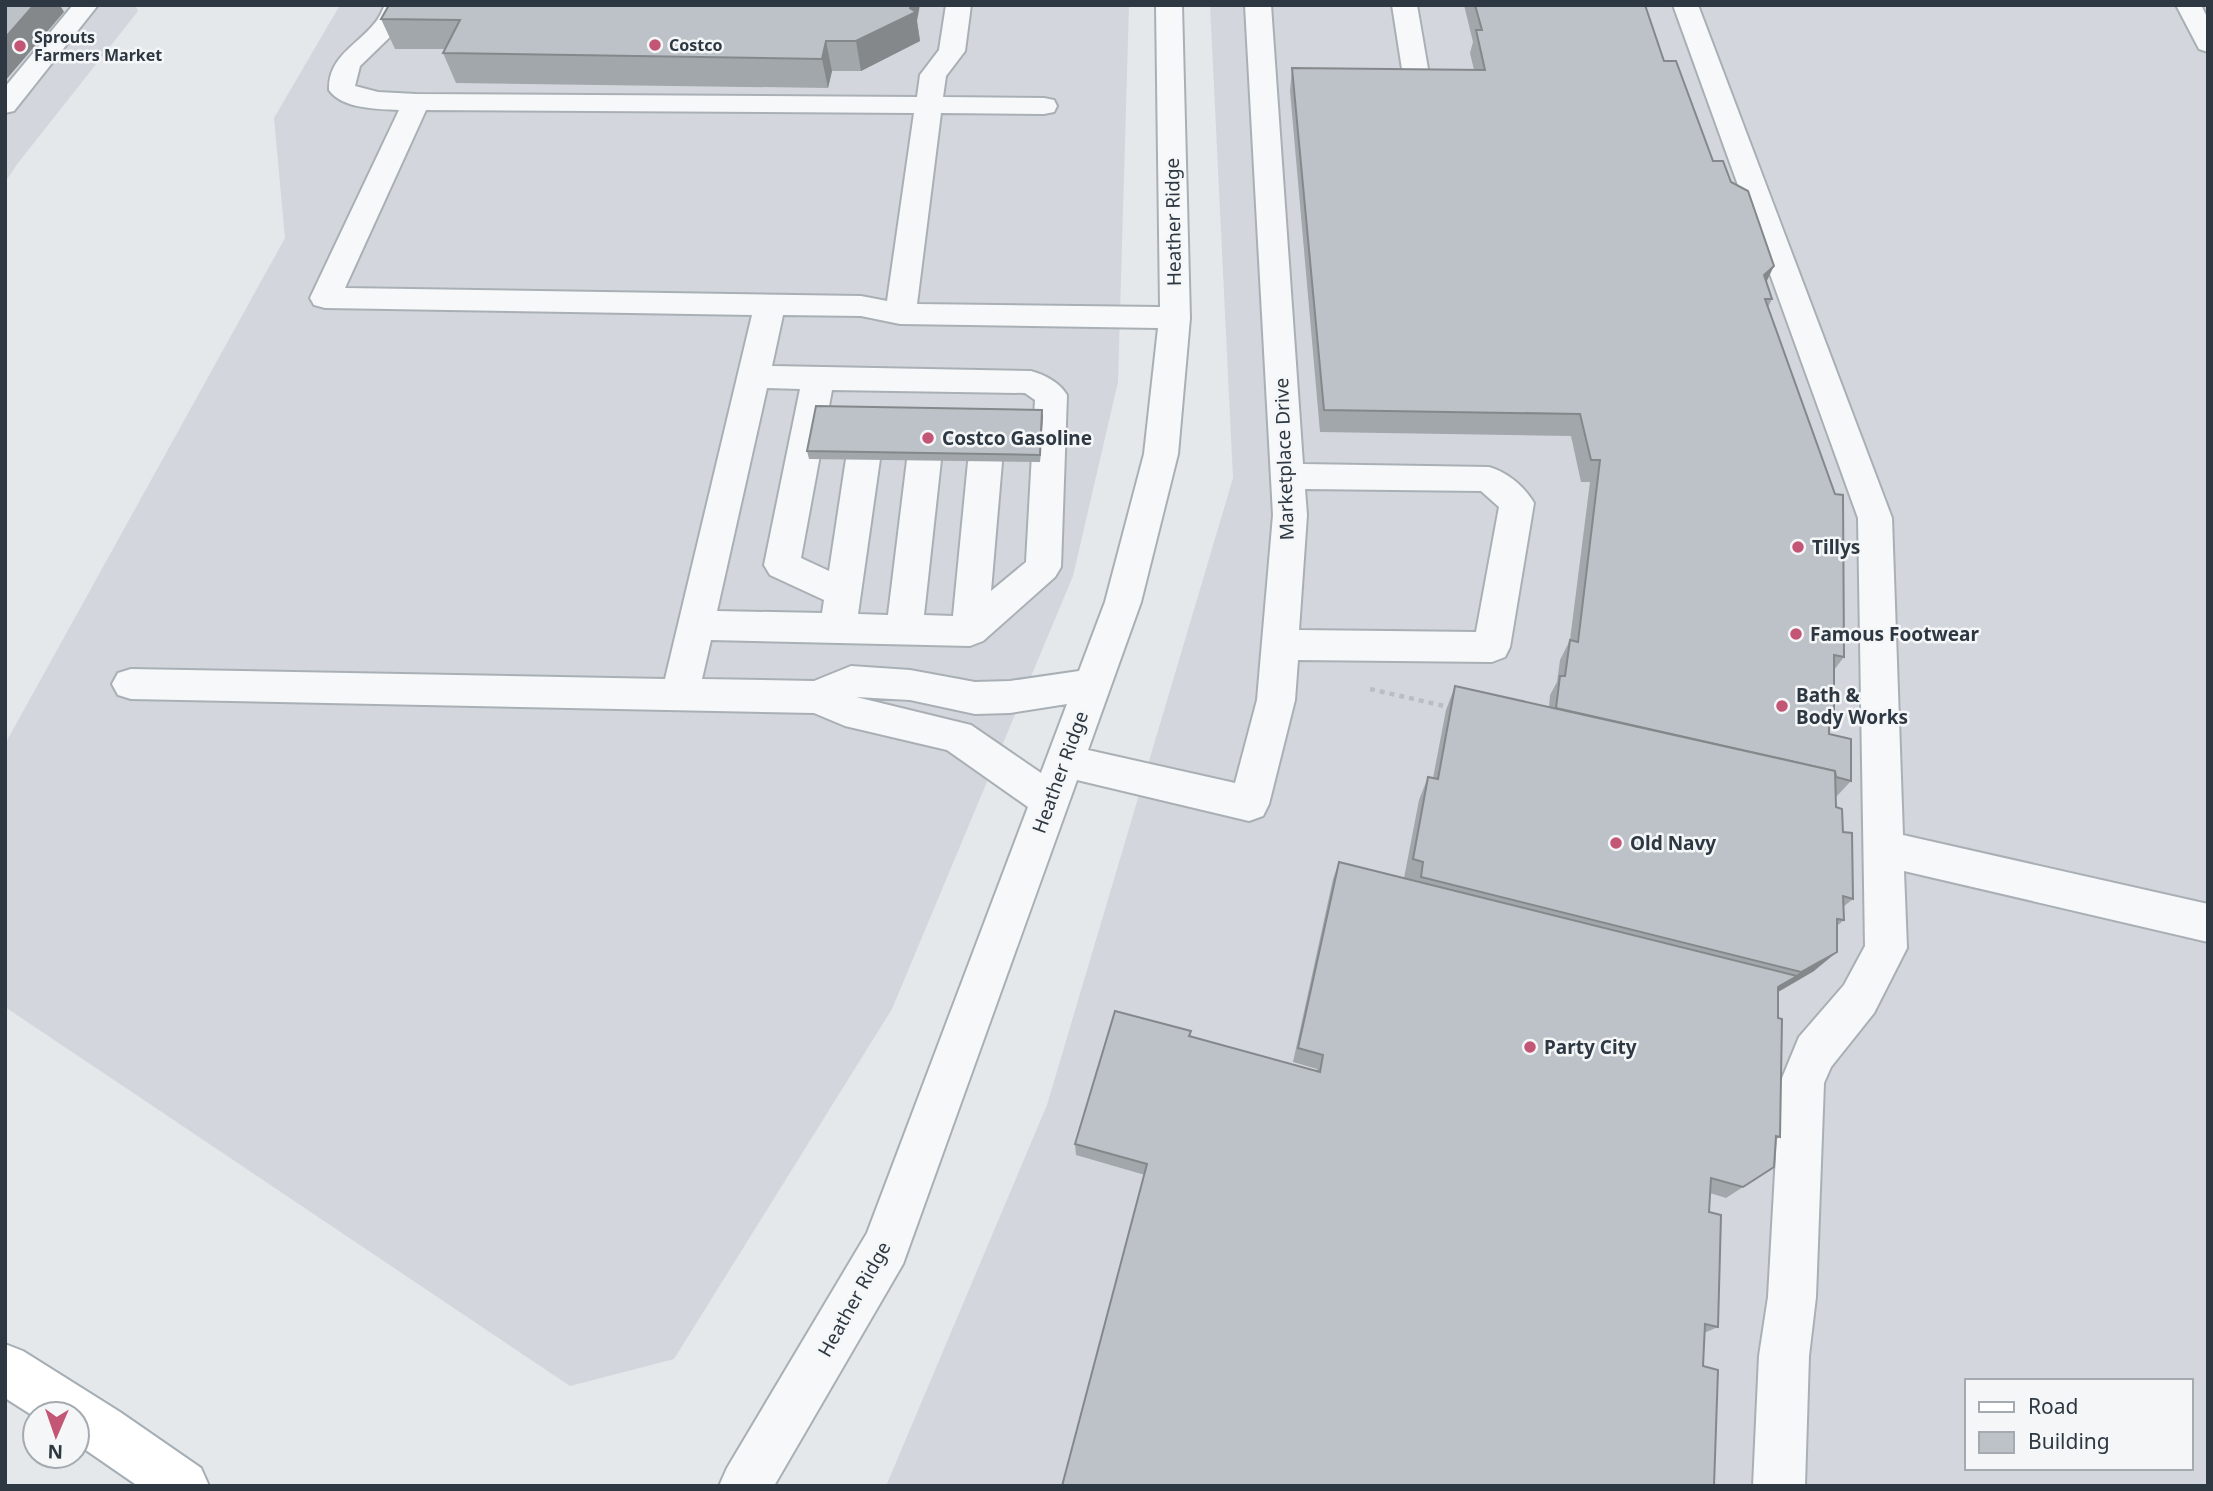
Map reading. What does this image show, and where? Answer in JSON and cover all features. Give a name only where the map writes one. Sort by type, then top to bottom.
[{"type":"main road","points":[[5,1369],[80,1415],[183,1486]]},
{"type":"street","points":[[5,105],[86,5]]},
{"type":"street","points":[[398,5],[385,28],[346,66],[340,78],[342,90],[354,97],[372,101],[416,102],[1044,106]]},
{"type":"street","points":[[900,314],[933,75],[952,51],[959,5]]},
{"type":"street","name":"Heather Ridge","points":[[745,1486],[886,1247],[1123,602],[1161,454],[1175,318],[1169,5]]},
{"type":"street","name":"Marketplace Drive","points":[[1057,781],[1250,804],[1276,699],[1290,515],[1258,5]]},
{"type":"street","points":[[1404,5],[1415,69]]},
{"type":"street","points":[[1685,5],[1875,518],[1886,948],[1859,999],[1815,1052],[1802,1083],[1792,1297],[1784,1356],[1779,1486]]},
{"type":"street","points":[[2188,5],[2208,44]]},
{"type":"street","points":[[416,102],[325,298],[861,306],[900,314],[1175,318]]},
{"type":"street","points":[[681,693],[770,305]]},
{"type":"street","points":[[696,625],[970,631],[1042,567],[1051,396],[1031,382],[753,377]]},
{"type":"street","points":[[818,379],[782,565],[843,593]]},
{"type":"street","points":[[870,414],[875,379]]},
{"type":"street","points":[[928,415],[933,380]]},
{"type":"street","points":[[989,416],[993,381]]},
{"type":"street","points":[[838,628],[863,459]]},
{"type":"street","points":[[904,629],[923,460]]},
{"type":"street","points":[[970,631],[985,461]]},
{"type":"street","points":[[1280,645],[1492,646],[1517,503],[1489,479],[1287,477]]},
{"type":"street","points":[[818,697],[851,681],[910,685],[975,698],[1010,697],[1093,685]]},
{"type":"street","points":[[131,684],[818,697],[845,710],[957,736],[1057,781]]},
{"type":"street","points":[[1885,849],[2208,923]]},
{"type":"path","points":[[1368,689],[1459,709]]},
{"type":"shaded area","points":[[5,5],[135,5],[138,11],[5,182]]},
{"type":"shaded area","points":[[340,5],[1129,5],[1118,382],[1073,576],[892,1009],[674,1359],[570,1386],[5,1007],[5,744],[285,238],[274,118]]},
{"type":"shaded area","points":[[1210,5],[2208,5],[2208,1486],[886,1486],[1047,1105],[1233,478]]},
{"type":"building","points":[[5,5],[34,5],[5,38]]},
{"type":"building","points":[[389,5],[911,5],[910,8],[916,12],[856,41],[826,41],[822,59],[443,53],[460,20],[381,19]]},
{"type":"building","points":[[1475,5],[1645,5],[1664,61],[1676,61],[1713,161],[1723,161],[1731,182],[1748,191],[1774,266],[1764,275],[1772,299],[1765,299],[1835,494],[1843,495],[1844,657],[1834,655],[1834,721],[1829,719],[1829,734],[1851,739],[1851,781],[1836,777],[1835,771],[1556,708],[1560,676],[1565,676],[1570,640],[1578,642],[1600,460],[1591,460],[1580,414],[1324,410],[1292,68],[1485,70],[1476,30],[1482,30]]},
{"type":"building","name":"Costco Gasoline","points":[[816,406],[1042,410],[1040,455],[807,451]]},
{"type":"building","name":"Old Navy","points":[[1455,686],[1835,771],[1836,807],[1842,809],[1843,832],[1852,833],[1853,899],[1843,896],[1844,920],[1837,919],[1837,952],[1801,972],[1421,877],[1423,862],[1413,859],[1428,777],[1438,779]]},
{"type":"building","points":[[1339,862],[1797,976],[1778,987],[1778,1018],[1782,1019],[1780,1137],[1776,1136],[1774,1167],[1743,1187],[1711,1178],[1709,1212],[1721,1215],[1718,1327],[1705,1324],[1703,1366],[1718,1370],[1714,1486],[1062,1486],[1147,1164],[1075,1144],[1115,1011],[1191,1031],[1189,1036],[1320,1072],[1323,1055],[1298,1048]]},
{"type":"place","name":"Costco","points":[[655,45]]},
{"type":"place","name":"Sprouts Farmers Market","points":[[20,46]]},
{"type":"place","name":"Costco Gasoline","points":[[928,438]]},
{"type":"place","name":"Tillys","points":[[1798,547]]},
{"type":"place","name":"Famous Footwear","points":[[1796,634]]},
{"type":"place","name":"Bath & Body Works","points":[[1782,706]]},
{"type":"place","name":"Old Navy","points":[[1616,843]]},
{"type":"place","name":"Party City","points":[[1530,1047]]}]
